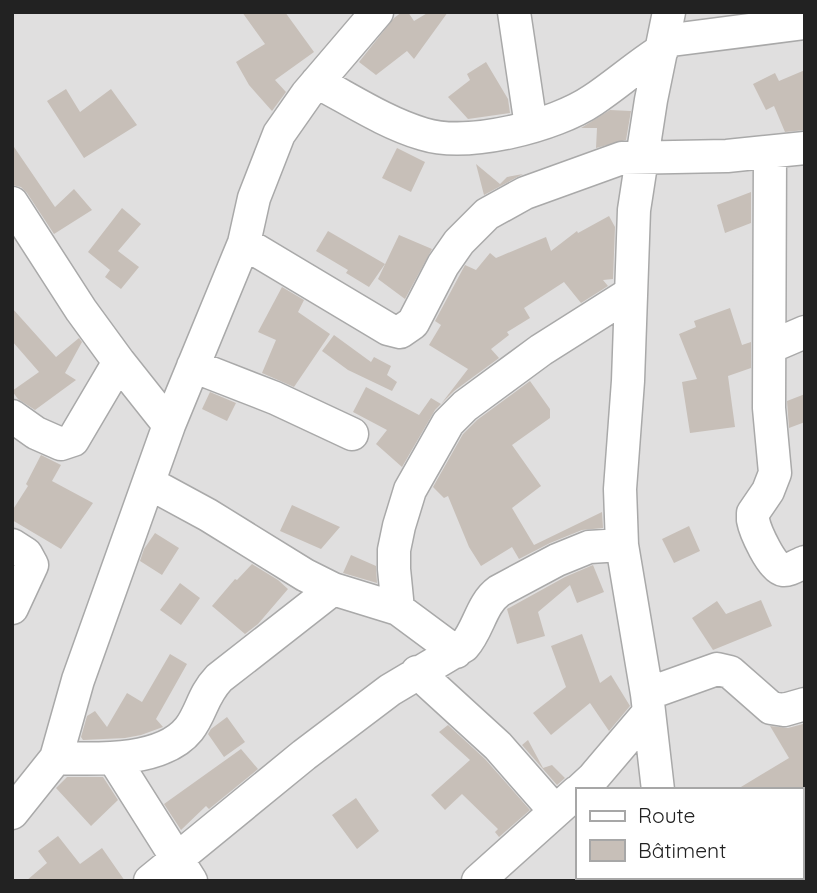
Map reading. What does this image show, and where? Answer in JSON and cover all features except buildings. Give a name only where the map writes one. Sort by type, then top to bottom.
[{"type":"street","points":[[12,813],[56,758],[78,680],[169,425],[244,243],[254,198],[279,134],[317,82],[377,12]]},
{"type":"street","points":[[514,12],[531,126]]},
{"type":"street","points":[[317,82],[425,135],[473,139],[531,126],[568,114],[593,100],[634,68],[665,34],[805,23]]},
{"type":"street","points":[[658,788],[648,703],[622,545],[620,489],[628,381],[634,211],[651,100],[665,34]]},
{"type":"street","points":[[244,243],[388,329],[400,332],[413,323],[450,253],[487,214],[525,193],[596,165],[622,158],[770,153],[805,148]]},
{"type":"street","points":[[770,153],[793,343],[769,408],[775,473],[768,491],[753,513],[753,520],[771,560],[779,569],[785,571],[805,562]]},
{"type":"street","points":[[12,203],[81,310],[169,425]]},
{"type":"street","points":[[398,609],[394,550],[399,526],[411,490],[448,423],[465,406],[541,350],[632,293]]},
{"type":"street","points":[[12,416],[61,444],[73,440],[119,362]]},
{"type":"street","points":[[193,366],[275,398],[352,434]]},
{"type":"street","points":[[149,483],[208,515],[304,575],[333,589],[398,609],[456,652]]},
{"type":"street","points":[[12,545],[26,554],[32,565],[12,608]]},
{"type":"street","points":[[150,881],[184,870],[304,755],[390,690],[417,672],[456,652],[473,635],[487,603],[499,591],[557,560],[589,547],[622,545]]},
{"type":"street","points":[[56,758],[114,759],[143,753],[177,740],[190,728],[208,690],[219,678],[333,589]]},
{"type":"street","points":[[582,788],[593,778],[648,703],[717,668],[730,671],[771,708],[784,710],[805,704]]},
{"type":"street","points":[[417,672],[498,746],[571,798],[478,881]]},
{"type":"street","points":[[114,759],[184,870]]},
{"type":"shaded area","points":[[12,12],[805,12],[805,881],[12,881]]}]
